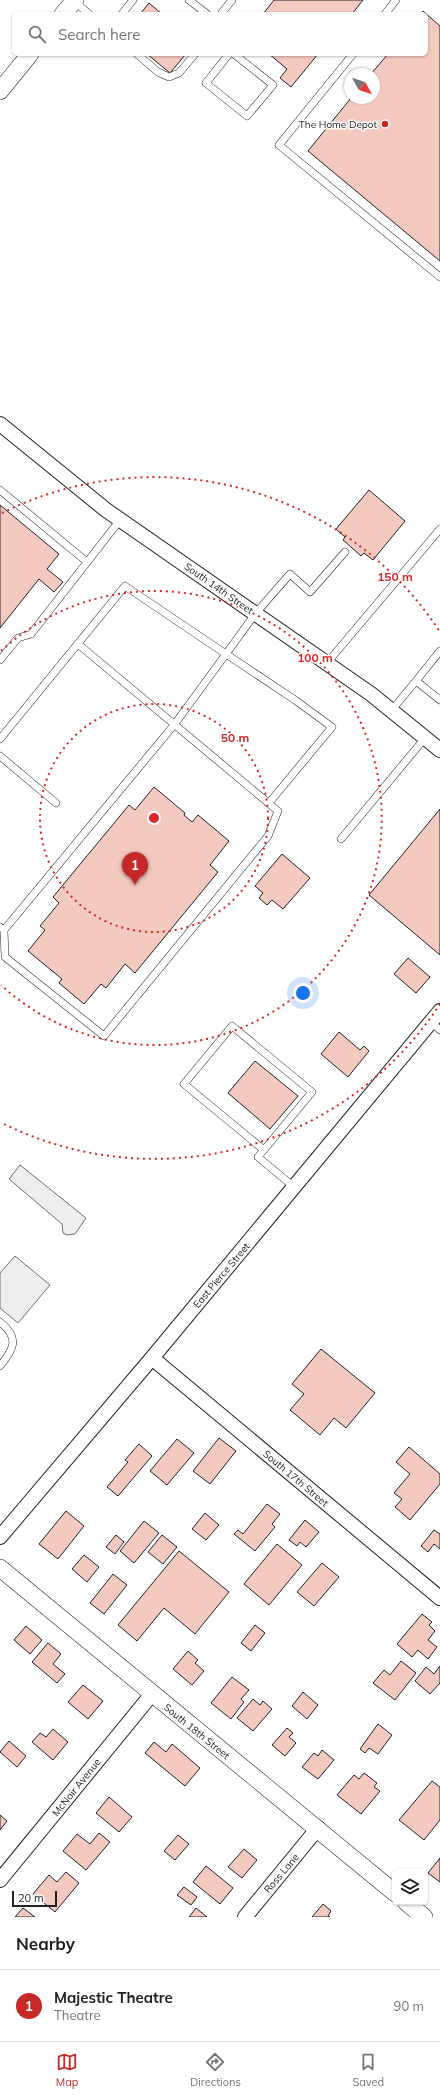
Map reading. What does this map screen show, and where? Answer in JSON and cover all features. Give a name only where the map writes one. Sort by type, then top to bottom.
[{"type":"street","points":[[0,91],[28,56]]},
{"type":"street","name":"South 14th Street","points":[[0,424],[120,520],[327,663],[440,750]]},
{"type":"street","name":"East Pierce Street","points":[[0,1537],[152,1358],[294,1187],[435,1026],[440,1011]]},
{"type":"street","name":"South 17th Street","points":[[152,1358],[440,1598]]},
{"type":"street","name":"South 18th Street","points":[[0,1568],[152,1694],[318,1828],[392,1890]]},
{"type":"street","name":"McNair Avenue","points":[[0,1880],[152,1694]]},
{"type":"street","name":"Ross Lane","points":[[245,1917],[318,1828]]},
{"type":"street","points":[[409,1905],[422,1917]]},
{"type":"lane","points":[[124,12],[134,0]]},
{"type":"lane","points":[[189,0],[204,12]]},
{"type":"lane","points":[[223,12],[232,0]]},
{"type":"lane","points":[[387,12],[396,0]]},
{"type":"lane","points":[[71,5],[85,12]]},
{"type":"lane","points":[[139,56],[158,72],[170,77],[179,74],[193,56]]},
{"type":"lane","points":[[227,56],[206,83],[247,116],[273,86],[236,56]]},
{"type":"lane","points":[[351,56],[279,145],[440,277]]},
{"type":"lane","points":[[0,490],[87,562]]},
{"type":"lane","points":[[0,660],[18,638],[31,634],[120,520]]},
{"type":"lane","points":[[327,663],[440,529]]},
{"type":"lane","points":[[78,644],[174,725],[278,811],[268,836],[104,1036],[6,957],[2,929],[174,725],[255,614],[290,574],[310,592],[345,552]]},
{"type":"lane","points":[[0,739],[125,586],[295,700],[332,728],[269,803]]},
{"type":"lane","points":[[391,711],[440,651]]},
{"type":"lane","points":[[416,681],[440,700]]},
{"type":"lane","points":[[341,839],[425,738]]},
{"type":"lane","points":[[0,756],[56,803]]},
{"type":"lane","points":[[264,1150],[184,1084],[232,1026],[312,1092],[264,1150],[258,1157],[294,1187]]},
{"type":"lane","points":[[0,1322],[12,1334],[13,1345],[9,1355],[0,1366]]},
{"type":"shaded area","points":[[20,1165],[86,1218],[75,1234],[67,1235],[63,1233],[62,1224],[9,1179]]},
{"type":"shaded area","points":[[15,1256],[50,1285],[18,1323],[0,1308],[0,1273]]},
{"type":"building","points":[[274,0],[363,0],[354,12],[265,12]]},
{"type":"building","points":[[149,3],[160,12],[142,12]]},
{"type":"building","name":"The Home Depot","points":[[428,15],[440,26],[440,261],[308,151],[346,104],[380,104],[380,68],[376,68],[386,56],[428,56]]},
{"type":"building","points":[[149,56],[184,56],[170,73]]},
{"type":"building","points":[[271,56],[316,56],[291,87],[280,78],[287,69]]},
{"type":"building","points":[[369,490],[405,521],[373,560],[364,553],[361,556],[343,540],[345,537],[336,529]]},
{"type":"building","points":[[0,505],[59,554],[47,569],[63,582],[54,592],[39,579],[0,628]]},
{"type":"building","points":[[154,787],[185,813],[184,815],[192,822],[198,815],[229,841],[210,865],[218,872],[135,973],[125,964],[106,988],[101,984],[84,1004],[59,983],[62,979],[28,951],[45,930],[40,926],[59,903],[53,897],[129,805],[135,810]]},
{"type":"building","points":[[440,809],[440,955],[369,895]]},
{"type":"building","points":[[282,854],[310,878],[283,909],[272,900],[267,905],[259,898],[263,893],[255,886]]},
{"type":"building","points":[[408,958],[430,977],[416,993],[394,974]]},
{"type":"building","points":[[339,1032],[360,1050],[364,1046],[369,1051],[348,1077],[321,1054]]},
{"type":"building","points":[[255,1061],[298,1096],[270,1129],[228,1093]]},
{"type":"building","points":[[321,1349],[375,1393],[346,1428],[334,1418],[320,1435],[290,1410],[304,1394],[292,1384]]},
{"type":"building","points":[[219,1438],[236,1451],[210,1484],[193,1471]]},
{"type":"building","points":[[177,1439],[194,1453],[167,1485],[150,1471]]},
{"type":"building","points":[[139,1444],[152,1456],[118,1496],[107,1487],[128,1462],[125,1460]]},
{"type":"building","points":[[409,1447],[440,1474],[440,1484],[410,1520],[395,1507],[402,1499],[394,1493],[410,1474],[396,1462]]},
{"type":"building","points":[[267,1504],[280,1514],[272,1524],[275,1527],[255,1551],[234,1534],[238,1530],[243,1534]]},
{"type":"building","points":[[66,1511],[84,1526],[58,1559],[39,1544]]},
{"type":"building","points":[[205,1513],[219,1525],[206,1540],[192,1529]]},
{"type":"building","points":[[305,1520],[319,1532],[306,1547],[300,1542],[297,1546],[289,1540]]},
{"type":"building","points":[[144,1521],[159,1533],[134,1563],[120,1551]]},
{"type":"building","points":[[434,1530],[440,1534],[440,1549],[434,1544],[428,1552],[421,1546]]},
{"type":"building","points":[[116,1535],[124,1542],[115,1554],[106,1547]]},
{"type":"building","points":[[162,1535],[177,1547],[163,1564],[148,1552]]},
{"type":"building","points":[[277,1544],[302,1565],[269,1605],[244,1584]]},
{"type":"building","points":[[179,1551],[229,1592],[195,1634],[164,1608],[137,1641],[118,1625]]},
{"type":"building","points":[[84,1555],[99,1567],[87,1582],[72,1569]]},
{"type":"building","points":[[322,1563],[339,1577],[314,1606],[297,1592]]},
{"type":"building","points":[[113,1574],[127,1585],[104,1614],[90,1603]]},
{"type":"building","points":[[422,1614],[432,1622],[429,1625],[435,1631],[428,1640],[437,1647],[428,1659],[418,1650],[412,1657],[397,1644]]},
{"type":"building","points":[[255,1625],[265,1633],[251,1651],[241,1643]]},
{"type":"building","points":[[26,1626],[42,1640],[30,1654],[14,1640]]},
{"type":"building","points":[[48,1643],[61,1654],[53,1664],[65,1674],[57,1683],[32,1662]]},
{"type":"building","points":[[188,1651],[198,1660],[195,1663],[204,1671],[192,1685],[173,1669]]},
{"type":"building","points":[[401,1661],[416,1673],[395,1700],[373,1683],[384,1670],[390,1675]]},
{"type":"building","points":[[440,1666],[440,1683],[430,1694],[415,1681],[426,1667],[434,1674]]},
{"type":"building","points":[[232,1677],[249,1690],[241,1699],[244,1702],[231,1719],[211,1703]]},
{"type":"building","points":[[83,1685],[103,1701],[88,1719],[68,1702]]},
{"type":"building","points":[[303,1692],[318,1705],[307,1719],[292,1706]]},
{"type":"building","points":[[253,1699],[260,1705],[263,1701],[272,1709],[253,1731],[237,1718]]},
{"type":"building","points":[[378,1724],[392,1735],[378,1754],[369,1748],[365,1753],[360,1749]]},
{"type":"building","points":[[287,1728],[293,1733],[289,1737],[296,1743],[285,1756],[272,1745]]},
{"type":"building","points":[[53,1729],[68,1742],[53,1760],[32,1742],[40,1733],[46,1737]]},
{"type":"building","points":[[9,1741],[26,1756],[17,1767],[0,1752]]},
{"type":"building","points":[[154,1742],[166,1752],[172,1744],[200,1768],[185,1786],[145,1753]]},
{"type":"building","points":[[322,1750],[334,1760],[318,1779],[302,1767],[314,1753],[318,1756]]},
{"type":"building","points":[[364,1773],[377,1783],[374,1787],[380,1791],[361,1814],[337,1795],[354,1775],[359,1779]]},
{"type":"building","points":[[432,1781],[440,1787],[440,1820],[424,1840],[399,1820]]},
{"type":"building","points":[[109,1797],[132,1817],[119,1832],[96,1813]]},
{"type":"building","points":[[0,1815],[7,1821],[0,1830]]},
{"type":"building","points":[[99,1833],[110,1842],[86,1870],[63,1851],[77,1834],[90,1844]]},
{"type":"building","points":[[178,1835],[189,1844],[175,1860],[164,1851]]},
{"type":"building","points":[[244,1849],[257,1860],[242,1878],[228,1867]]},
{"type":"building","points":[[440,1858],[440,1882],[428,1873]]},
{"type":"building","points":[[206,1866],[233,1888],[220,1904],[193,1882]]},
{"type":"building","points":[[66,1872],[79,1883],[55,1912],[33,1894],[49,1875],[57,1882]]},
{"type":"building","points":[[184,1887],[197,1897],[191,1905],[177,1895]]},
{"type":"building","points":[[323,1904],[331,1911],[328,1916],[330,1917],[312,1917]]},
{"type":"building","points":[[23,1908],[35,1917],[15,1917]]},
{"type":"building","points":[[196,1908],[207,1917],[189,1917]]},
{"type":"place","name":"The Home Depot","points":[[385,124]]},
{"type":"place","name":"Majestic Theatre","points":[[135,885]]}]
